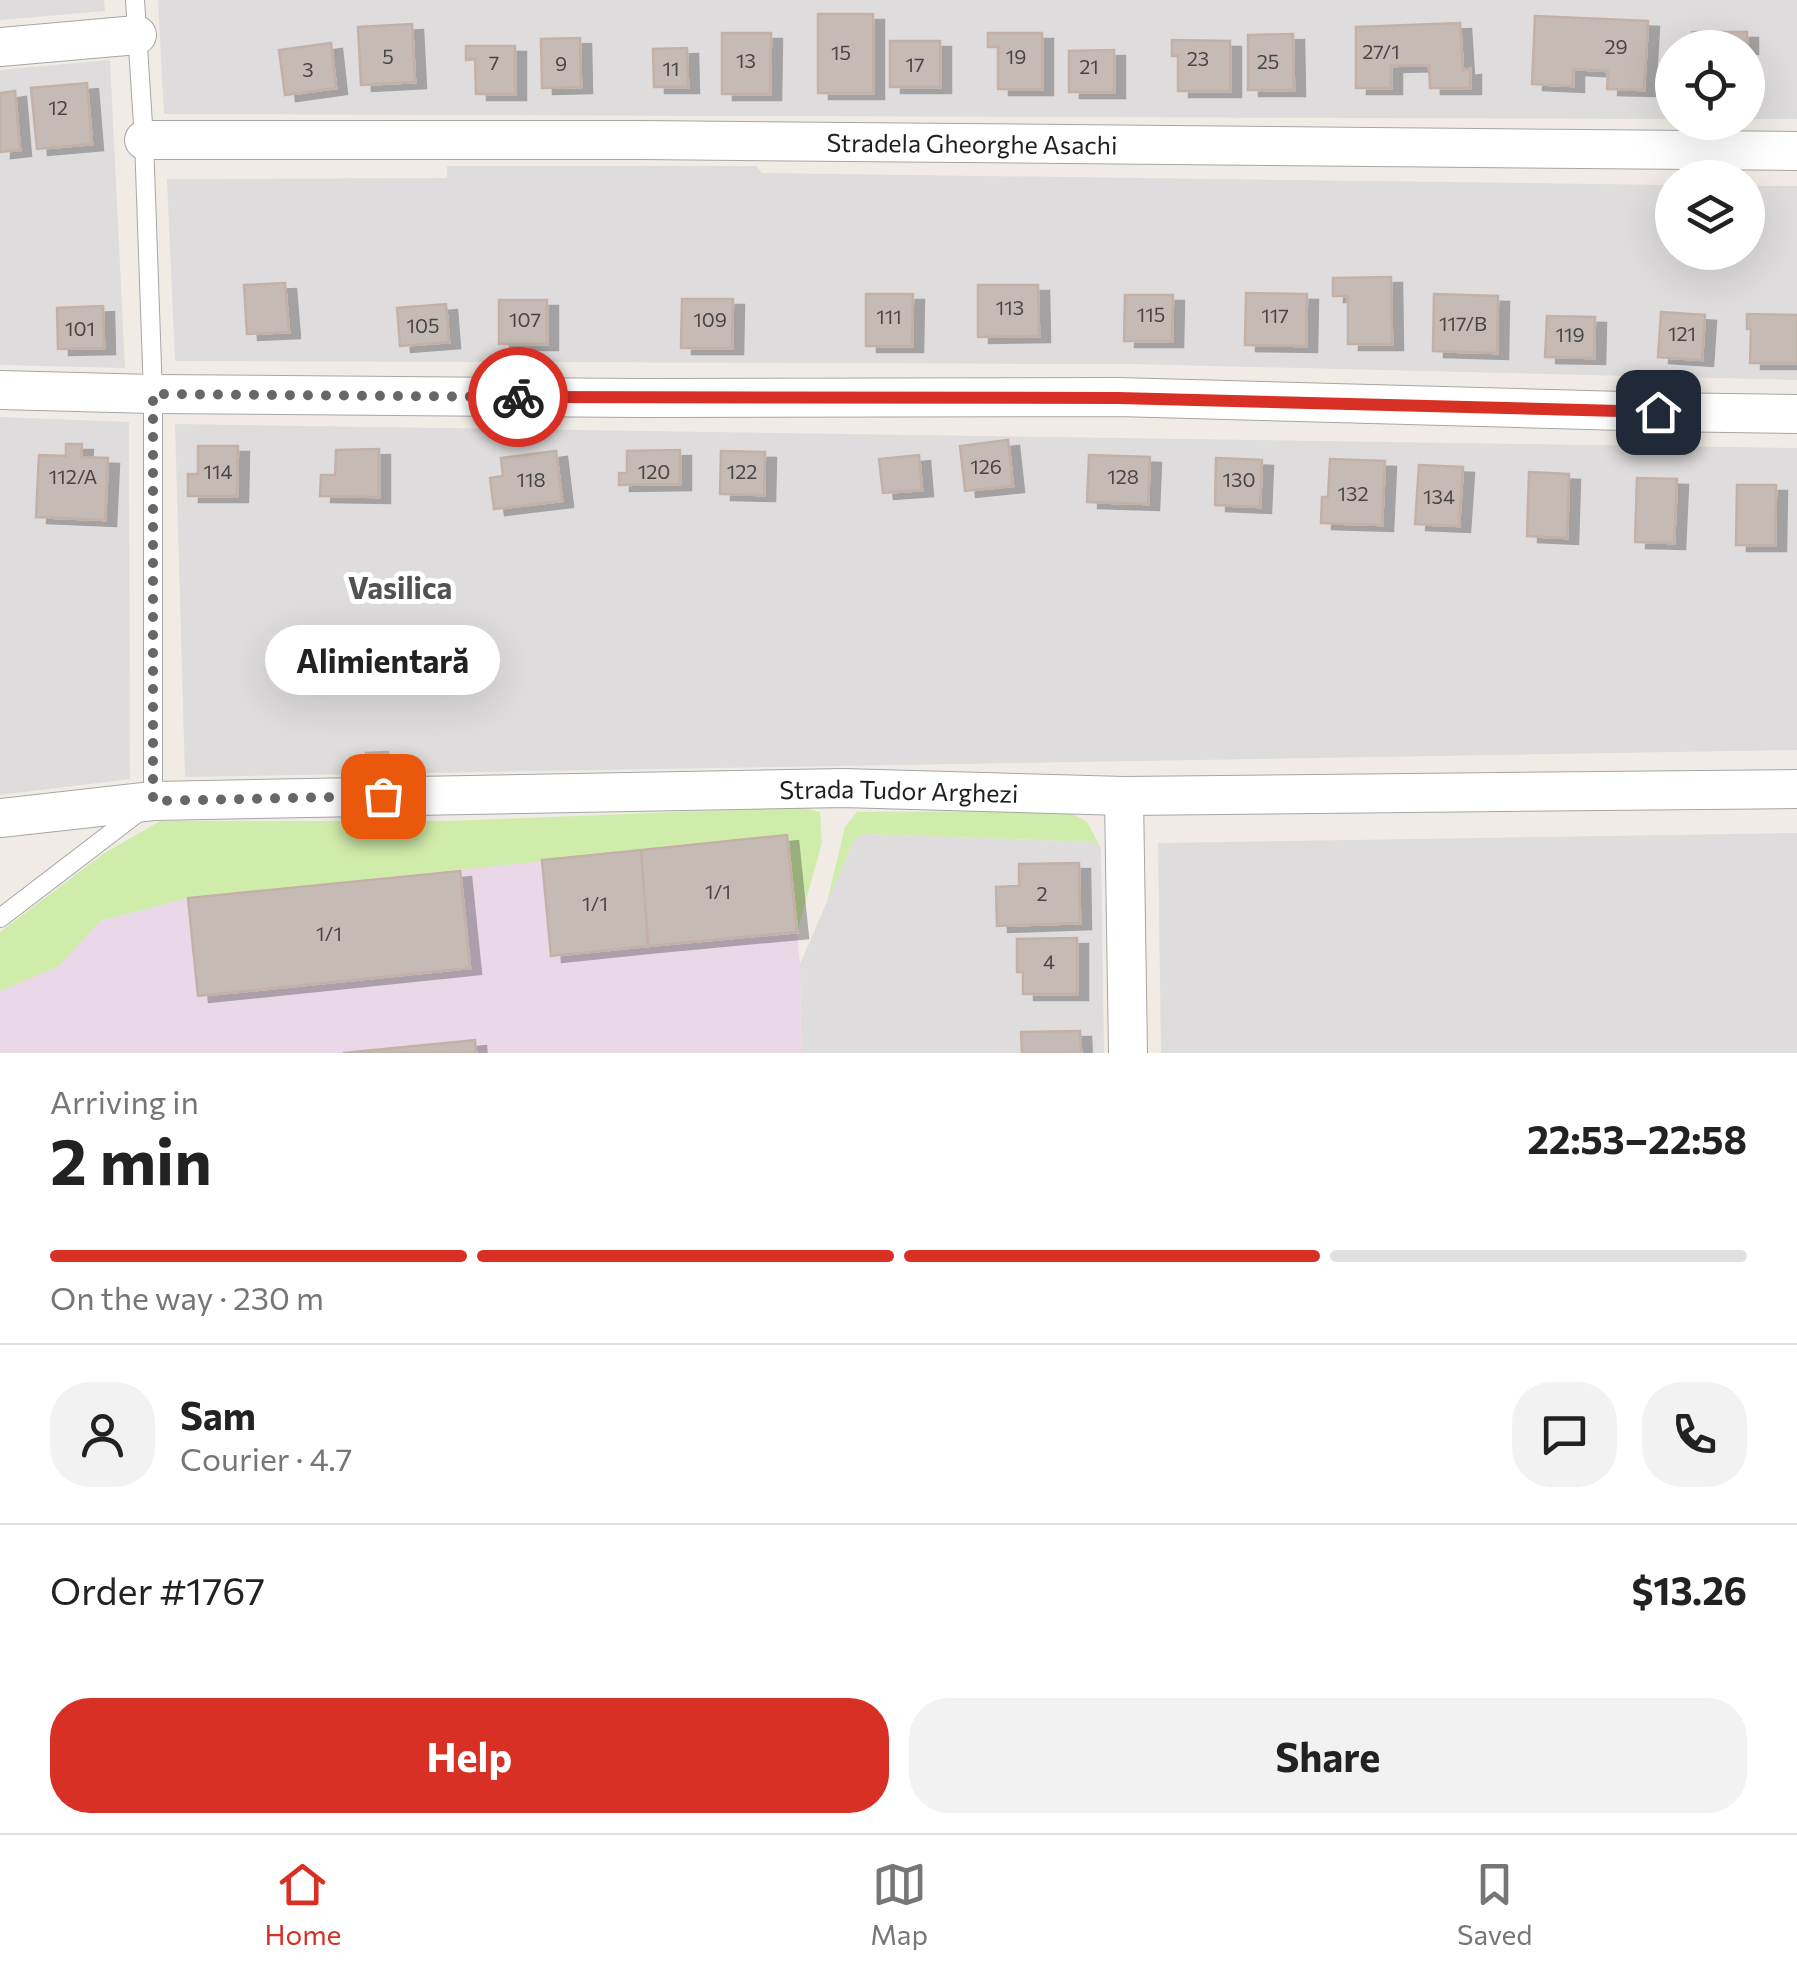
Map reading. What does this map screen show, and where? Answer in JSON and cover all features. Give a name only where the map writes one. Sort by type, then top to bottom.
[{"type":"street","points":[[0,47],[136,18]]},
{"type":"street","name":"Stradela Gheorghe Asachi","points":[[144,140],[662,140],[1797,151]]},
{"type":"street","points":[[0,390],[642,398],[1118,398],[1797,414]]},
{"type":"street","name":"Strada Tudor Arghezi","points":[[0,818],[153,801],[842,788],[1124,796],[1797,788]]},
{"type":"street","points":[[1124,796],[1128,1053]]},
{"type":"lane","points":[[0,918],[153,801],[153,394],[136,18]]},
{"type":"shaded area","points":[[0,0],[104,0],[105,11],[0,20]]},
{"type":"shaded area","points":[[158,0],[1797,0],[1797,119],[1765,119],[1765,30],[1655,30],[1655,119],[164,114]]},
{"type":"shaded area","points":[[110,60],[125,368],[0,365],[0,70]]},
{"type":"shaded area","points":[[447,166],[756,166],[762,173],[1655,185],[1655,270],[1765,270],[1765,186],[1797,186],[1797,380],[1130,364],[175,361],[167,179],[447,178]]},
{"type":"shaded area","points":[[0,417],[129,422],[130,779],[0,795]]},
{"type":"shaded area","points":[[175,424],[1797,448],[1797,750],[185,777]]},
{"type":"shaded area","points":[[1797,833],[1797,1053],[1161,1053],[1158,843]]},
{"type":"shaded area","points":[[864,834],[1094,842],[1101,848],[1104,1053],[801,1053],[800,964],[854,839]]},
{"type":"shaded area","points":[[787,835],[800,964],[801,1053],[0,1053],[0,991],[59,966],[100,921],[188,898]]},
{"type":"green space","points":[[801,807],[820,812],[822,843],[797,932],[786,836],[188,898],[100,921],[59,966],[0,991],[0,932],[103,854],[160,821],[449,821]]},
{"type":"green space","points":[[1067,811],[1087,822],[1101,848],[1094,842],[864,834],[854,839],[827,902],[845,827],[857,812]]},
{"type":"building","points":[[818,14],[873,14],[873,93],[818,93]]},
{"type":"building","points":[[1535,16],[1648,21],[1644,90],[1607,89],[1608,71],[1573,69],[1573,86],[1532,84]]},
{"type":"building","points":[[1460,23],[1463,70],[1470,69],[1470,88],[1430,88],[1429,65],[1391,66],[1391,88],[1356,88],[1356,27]]},
{"type":"building","points":[[412,24],[415,82],[361,85],[358,27]]},
{"type":"building","points":[[722,33],[771,33],[770,94],[722,94]]},
{"type":"building","points":[[988,33],[1042,33],[1042,89],[998,89],[998,47],[988,47]]},
{"type":"building","points":[[1293,34],[1294,90],[1248,90],[1248,35]]},
{"type":"building","points":[[580,38],[581,87],[542,88],[541,39]]},
{"type":"building","points":[[1172,40],[1230,41],[1230,91],[1178,91],[1178,56],[1172,56]]},
{"type":"building","points":[[890,41],[940,41],[940,87],[890,87]]},
{"type":"building","points":[[331,43],[336,88],[285,95],[279,50]]},
{"type":"building","points":[[466,46],[515,46],[515,94],[476,94],[475,59],[466,60]]},
{"type":"building","points":[[687,48],[688,87],[654,87],[653,49]]},
{"type":"building","points":[[1114,50],[1114,92],[1069,92],[1069,51]]},
{"type":"building","points":[[87,83],[92,144],[37,149],[31,88]]},
{"type":"building","points":[[15,91],[20,150],[0,152],[0,93]]},
{"type":"building","points":[[1391,277],[1392,344],[1348,344],[1348,296],[1333,296],[1333,278]]},
{"type":"building","points":[[285,283],[289,332],[247,334],[244,285]]},
{"type":"building","points":[[978,285],[1038,285],[1039,336],[978,337]]},
{"type":"building","points":[[1246,293],[1307,294],[1306,346],[1245,345]]},
{"type":"building","points":[[866,294],[913,294],[912,346],[866,346]]},
{"type":"building","points":[[1434,294],[1498,296],[1497,353],[1433,351]]},
{"type":"building","points":[[1125,295],[1173,295],[1172,341],[1124,341]]},
{"type":"building","points":[[682,299],[733,299],[732,348],[681,348]]},
{"type":"building","points":[[499,300],[547,300],[547,344],[499,344]]},
{"type":"building","points":[[446,304],[449,342],[400,346],[397,308]]},
{"type":"building","points":[[103,306],[104,348],[58,349],[57,308]]},
{"type":"building","points":[[1661,312],[1705,315],[1702,360],[1658,357]]},
{"type":"building","points":[[1747,314],[1797,315],[1797,363],[1750,363],[1751,329],[1747,329]]},
{"type":"building","points":[[1547,316],[1595,317],[1594,358],[1545,357]]},
{"type":"building","points":[[1008,440],[1013,486],[965,491],[960,446]]},
{"type":"building","points":[[66,444],[82,444],[81,457],[108,458],[105,520],[36,517],[39,455],[66,456]]},
{"type":"building","points":[[198,446],[238,446],[237,496],[188,496],[188,474],[198,474]]},
{"type":"building","points":[[379,449],[379,497],[320,496],[321,475],[335,475],[336,450]]},
{"type":"building","points":[[680,450],[680,484],[619,485],[619,473],[627,473],[627,451]]},
{"type":"building","points":[[556,451],[562,501],[494,509],[490,478],[503,476],[501,458]]},
{"type":"building","points":[[721,451],[765,452],[764,495],[720,494]]},
{"type":"building","points":[[919,455],[922,490],[883,493],[879,459]]},
{"type":"building","points":[[1089,455],[1150,457],[1148,504],[1087,502]]},
{"type":"building","points":[[1216,458],[1262,460],[1260,507],[1215,505]]},
{"type":"building","points":[[1330,459],[1385,461],[1382,525],[1321,523],[1322,497],[1328,497]]},
{"type":"building","points":[[1419,465],[1463,467],[1459,526],[1415,524]]},
{"type":"building","points":[[1529,472],[1569,474],[1567,538],[1527,536]]},
{"type":"building","points":[[1637,478],[1677,479],[1674,543],[1635,542]]},
{"type":"building","points":[[1737,485],[1776,485],[1775,545],[1736,545]]},
{"type":"building","points":[[388,752],[389,773],[367,773],[366,753]]},
{"type":"building","points":[[787,835],[797,932],[648,946],[641,850]]},
{"type":"building","points":[[641,850],[648,946],[551,956],[542,860]]},
{"type":"building","points":[[1079,863],[1080,923],[997,926],[996,887],[1019,886],[1019,864]]},
{"type":"building","points":[[460,871],[470,968],[198,996],[188,898]]},
{"type":"building","points":[[1077,938],[1077,994],[1023,994],[1023,972],[1017,972],[1017,939]]},
{"type":"building","points":[[1080,1031],[1081,1053],[1022,1053],[1021,1032]]},
{"type":"building","points":[[475,1040],[476,1053],[343,1053]]},
{"type":"way so far","points":[[383,796],[153,801],[153,394],[518,397]]},
{"type":"place","name":"Alimientară","points":[[383,796]]},
{"type":"district","name":"Vasilica","points":[[400,586]]},
{"type":"route","points":[[518,397],[1118,398],[1658,412]]}]
